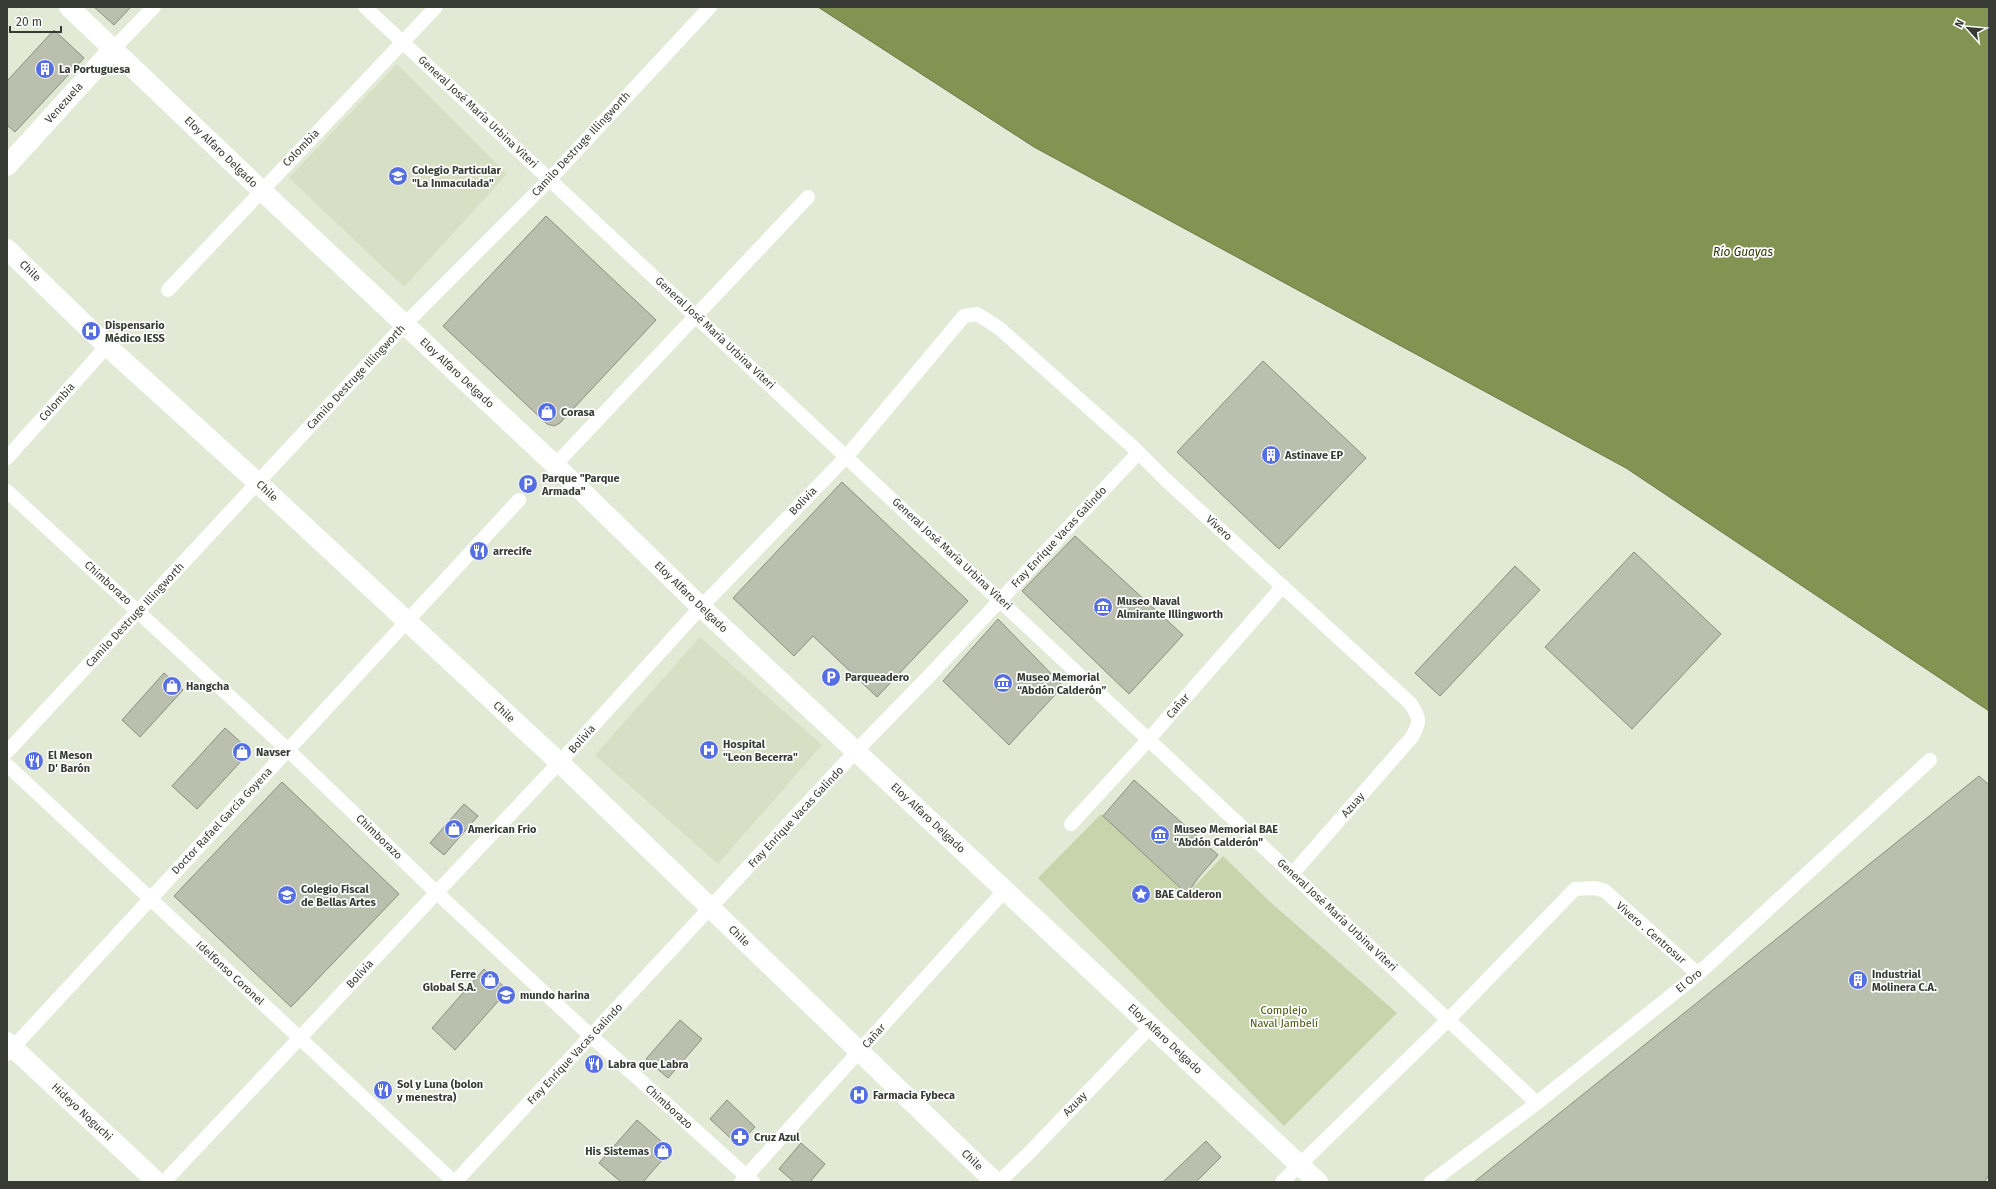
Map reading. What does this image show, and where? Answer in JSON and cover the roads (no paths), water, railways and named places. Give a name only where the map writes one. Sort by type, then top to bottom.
[{"type":"main road","name":"Eloy Alfaro Delgado","points":[[70,7],[261,190],[555,465],[701,607],[1318,1182]]},
{"type":"main road","name":"Venezuela","points":[[7,166],[114,48]]},
{"type":"main road","name":"Chile","points":[[7,249],[107,346],[258,483],[406,622],[560,763],[995,1182]]},
{"type":"main road","name":"Hideyo Noguchi","points":[[9,1048],[157,1182]]},
{"type":"street","name":"Venezuela","points":[[114,48],[154,7]]},
{"type":"street","name":"General José María Urbina Viteri","points":[[365,7],[1293,873],[1537,1103]]},
{"type":"street","name":"Colombia","points":[[168,290],[261,190],[436,7]]},
{"type":"street","name":"Camilo Destruge Illingworth","points":[[7,752],[405,324],[550,179],[710,7]]},
{"type":"street","points":[[555,465],[808,198]]},
{"type":"street","name":"Bolivia","points":[[164,1182],[560,763],[701,607],[847,456],[964,316],[977,314],[999,328]]},
{"type":"street","name":"Vivero","points":[[999,328],[1136,450],[1410,703],[1418,715],[1419,724],[1412,737]]},
{"type":"street","name":"Colombia","points":[[7,458],[107,346]]},
{"type":"street","name":"Fray Enrique Vacas Galindo","points":[[455,1182],[856,751],[1000,600],[1136,450]]},
{"type":"street","name":"Chimborazo","points":[[7,490],[139,611],[288,750],[437,893],[747,1180]]},
{"type":"street","name":"Doctor Rafael García Goyena","points":[[9,1048],[151,899],[519,500]]},
{"type":"street","name":"Cañar","points":[[1071,824],[1149,739],[1283,586]]},
{"type":"street","name":"Azuay","points":[[1293,873],[1412,737]]},
{"type":"street","name":"El Oro","points":[[1431,1182],[1537,1103],[1698,974],[1930,760]]},
{"type":"street","name":"Idelfonso Coronel","points":[[7,765],[455,1182]]},
{"type":"street","name":"Vivero . Centrosur","points":[[1449,1019],[1575,889],[1595,888],[1605,891],[1698,974]]},
{"type":"street","name":"Cañar","points":[[747,1180],[1005,890]]},
{"type":"street","points":[[1282,1182],[1449,1019]]},
{"type":"street","name":"Azuay","points":[[999,1182],[1030,1152],[1151,1026]]},
{"type":"water","name":"Río Guayas","points":[[818,7],[1989,7],[1989,711],[1626,468],[1034,147]]},
{"type":"place","name":"La Portuguesa","points":[[45,69]]},
{"type":"place","name":"Colegio Particular \"La Inmaculada\"","points":[[398,176]]},
{"type":"place","name":"Dispensario Médico IESS","points":[[91,331]]},
{"type":"place","name":"Corasa","points":[[547,412]]},
{"type":"place","name":"Astinave EP","points":[[1271,455]]},
{"type":"place","name":"Parque \"Parque Armada\"","points":[[528,484]]},
{"type":"place","name":"arrecife","points":[[479,551]]},
{"type":"place","name":"Museo Naval Almirante Illingworth","points":[[1103,607]]},
{"type":"place","name":"Parqueadero","points":[[831,677]]},
{"type":"place","name":"Museo Memorial “Abdón Calderón”","points":[[1003,683]]},
{"type":"place","name":"Hangcha","points":[[172,686]]},
{"type":"place","name":"Hospital \"Leon Becerra\"","points":[[709,750]]},
{"type":"place","name":"Navser","points":[[242,752]]},
{"type":"place","name":"El Meson D' Barón","points":[[34,761]]},
{"type":"place","name":"American Frio","points":[[454,829]]},
{"type":"place","name":"Museo Memorial BAE \"Abdón Calderón\"","points":[[1160,835]]},
{"type":"place","name":"BAE Calderon","points":[[1141,894]]},
{"type":"place","name":"Colegio Fiscal de Bellas Artes","points":[[287,895]]},
{"type":"place","name":"Ferre Global S.A.","points":[[490,980]]},
{"type":"place","name":"Industrial Molinera C.A.","points":[[1858,980]]},
{"type":"place","name":"mundo harina","points":[[506,995]]},
{"type":"place","name":"Labra que Labra","points":[[594,1064]]},
{"type":"place","name":"Sol y Luna (bolon y menestra)","points":[[383,1090]]},
{"type":"place","name":"Farmacia Fybeca","points":[[859,1095]]},
{"type":"place","name":"Cruz Azul","points":[[740,1137]]},
{"type":"place","name":"His Sistemas","points":[[663,1151]]},
{"type":"park label","name":"Complejo Naval Jambelí","points":[[1284,1016]]}]
